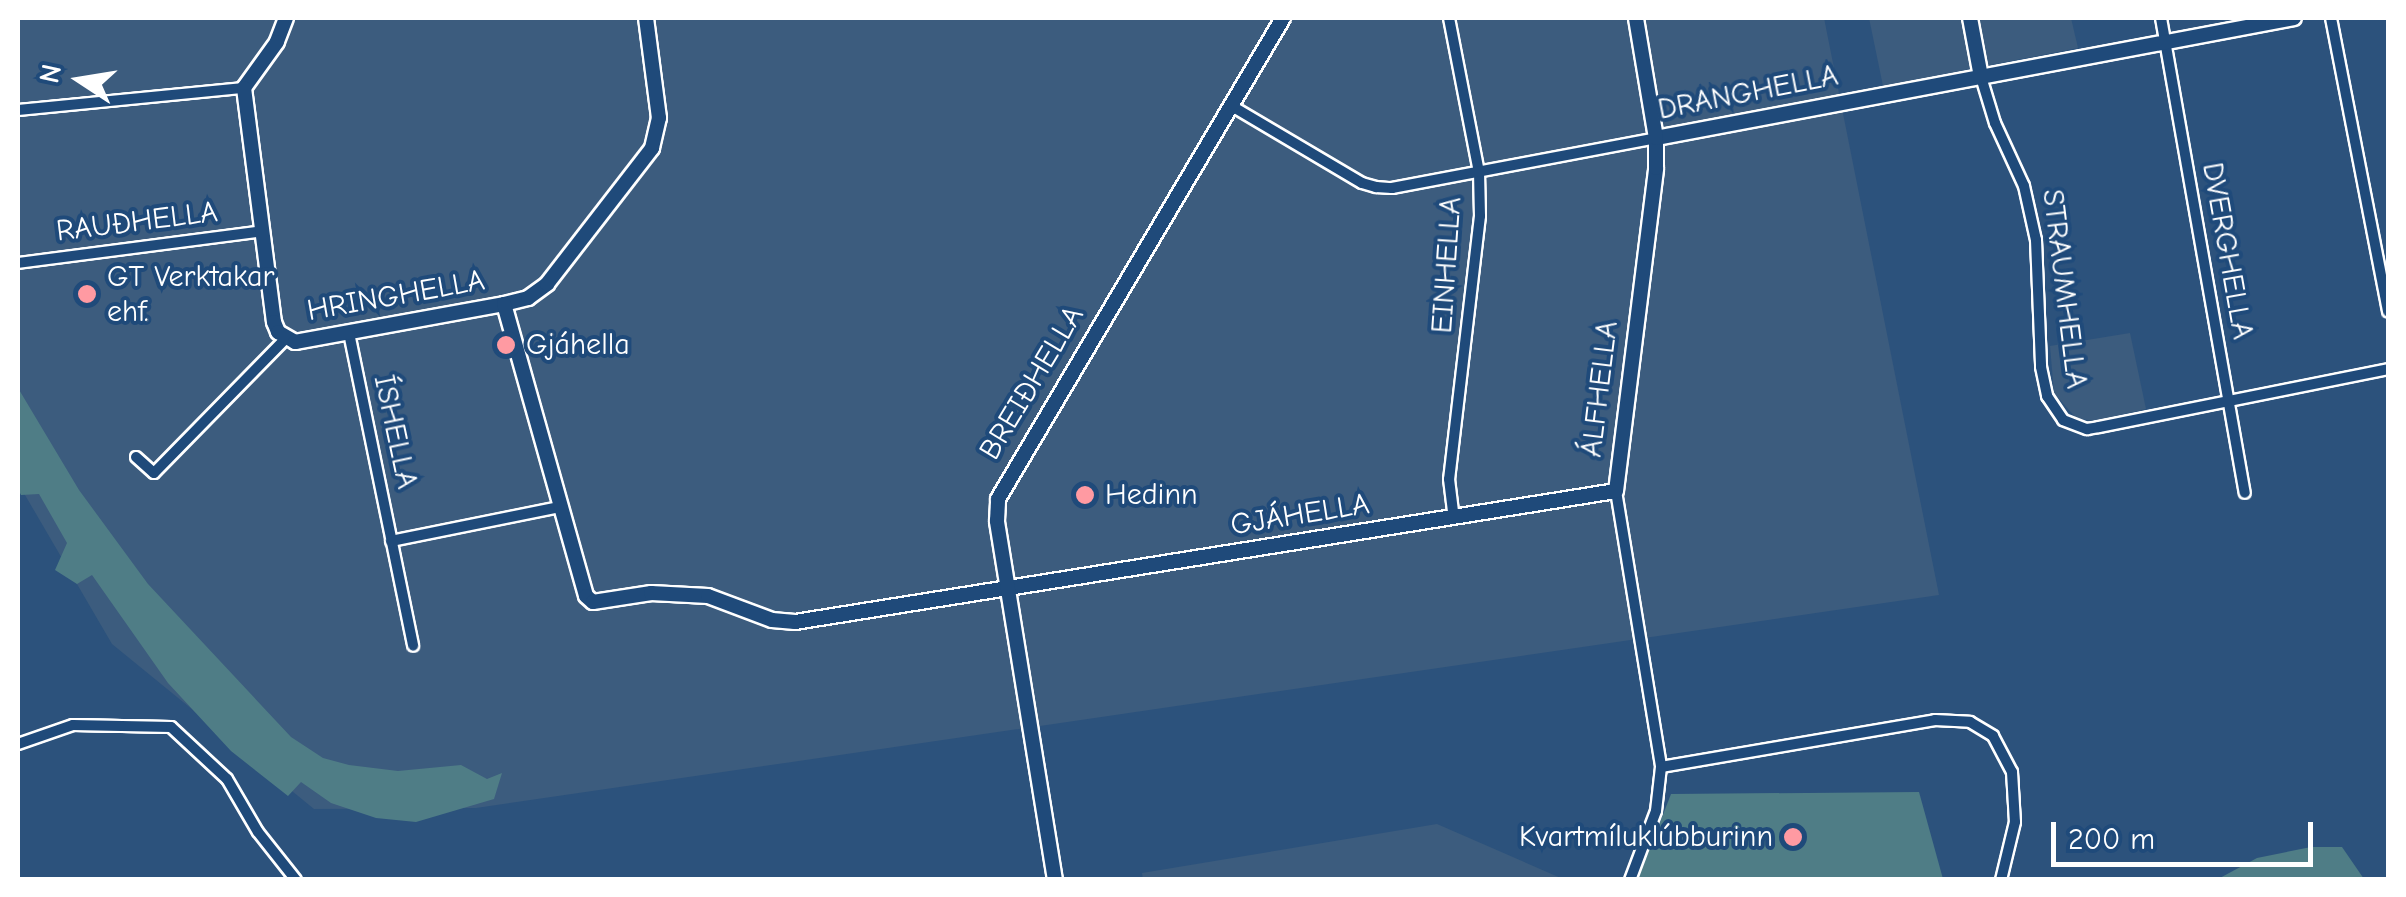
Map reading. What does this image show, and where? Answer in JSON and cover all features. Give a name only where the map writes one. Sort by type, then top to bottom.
[{"type":"street","points":[[18,110],[244,88],[277,42],[286,18]]},
{"type":"street","name":"HRINGHELLA","points":[[244,88],[274,322],[286,338],[306,342],[504,304],[528,298],[547,284],[652,148],[659,118],[646,18]]},
{"type":"street","name":"BREIÐHELLA","points":[[1055,880],[998,521],[998,500],[1005,482],[1283,18]]},
{"type":"street","name":"EINHELLA","points":[[1449,18],[1479,172],[1480,239],[1450,478],[1454,518]]},
{"type":"street","name":"ÁLFHELLA","points":[[1630,880],[1656,811],[1662,767],[1616,491],[1656,138],[1636,18]]},
{"type":"street","name":"STRAUMHELLA","points":[[1970,18],[1994,123],[2024,186],[2036,240],[2038,346],[2047,396],[2057,414],[2070,424],[2094,428],[2388,369]]},
{"type":"street","name":"DVERGHELLA","points":[[2161,18],[2245,493]]},
{"type":"street","name":"DRANGHELLA","points":[[1230,106],[1362,184],[1392,188],[2294,18]]},
{"type":"street","points":[[2331,18],[2388,312]]},
{"type":"street","name":"RAUÐHELLA","points":[[18,263],[263,231]]},
{"type":"street","name":"GJÁHELLA","points":[[504,304],[586,596],[593,602],[651,593],[708,596],[772,620],[795,622],[1616,491]]},
{"type":"street","name":"ÍSHELLA","points":[[349,333],[413,646]]},
{"type":"street","points":[[136,457],[154,473],[286,338]]},
{"type":"street","points":[[392,541],[560,506]]},
{"type":"street","points":[[1662,767],[1935,720],[1970,722],[1993,736],[2012,772],[2015,822],[2001,880]]},
{"type":"street","points":[[18,744],[73,725],[171,726],[227,779],[258,832],[296,880]]},
{"type":"shaded area","points":[[18,18],[1824,18],[1939,595],[476,808],[314,809],[112,644],[18,483]]},
{"type":"shaded area","points":[[1869,18],[2071,18],[2078,48],[1883,86]]},
{"type":"shaded area","points":[[2130,333],[2146,409],[2093,421],[2076,418],[2054,393],[2050,346]]},
{"type":"shaded area","points":[[1437,824],[1563,879],[1143,880],[1142,873]]},
{"type":"green space","points":[[18,388],[79,490],[148,584],[291,737],[323,758],[349,765],[398,771],[461,765],[487,779],[502,773],[494,799],[416,822],[376,818],[331,803],[301,782],[288,796],[231,751],[168,683],[92,575],[77,584],[55,570],[67,543],[39,494],[21,495],[18,489]]},
{"type":"green space","name":"Kvartmíluklúbburinn","points":[[1919,792],[1943,879],[1638,879],[1671,794]]},
{"type":"green space","points":[[2311,847],[2342,847],[2364,879],[2218,879],[2257,858]]},
{"type":"place","name":"GT Verktakar ehf.","points":[[87,294]]},
{"type":"place","name":"Gjáhella","points":[[506,345]]},
{"type":"place","name":"Hedinn","points":[[1085,495]]},
{"type":"place","name":"Kvartmíluklúbburinn","points":[[1793,837]]}]
